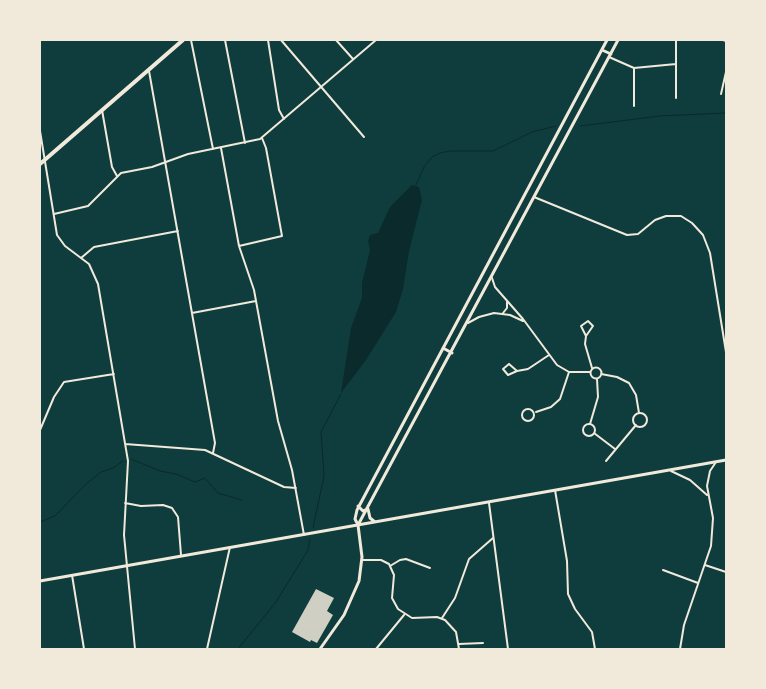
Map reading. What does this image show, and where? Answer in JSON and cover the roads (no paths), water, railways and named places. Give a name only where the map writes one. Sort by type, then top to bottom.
[{"type":"highway","points":[[40,164],[183,40]]},
{"type":"main road","points":[[320,649],[337,626],[354,594],[360,577],[362,560],[358,525],[355,519],[358,506],[607,40]]},
{"type":"main road","points":[[358,525],[468,324],[618,40]]},
{"type":"main road","points":[[602,50],[610,56]]},
{"type":"main road","points":[[443,348],[452,353]]},
{"type":"main road","points":[[40,581],[726,460]]},
{"type":"main road","points":[[358,506],[363,511],[368,508]]},
{"type":"main road","points":[[368,508],[370,518],[376,522]]},
{"type":"street","points":[[191,40],[213,149]]},
{"type":"street","points":[[225,40],[246,143]]},
{"type":"street","points":[[268,40],[279,110],[284,119]]},
{"type":"street","points":[[281,40],[364,137]]},
{"type":"street","points":[[336,40],[353,60]]},
{"type":"street","points":[[53,214],[88,206],[116,176],[213,149],[262,138],[376,40]]},
{"type":"street","points":[[676,40],[676,98]]},
{"type":"street","points":[[610,56],[634,68],[676,64]]},
{"type":"street","points":[[634,68],[634,106]]},
{"type":"street","points":[[149,69],[214,443],[213,453]]},
{"type":"street","points":[[721,94],[726,72]]},
{"type":"street","points":[[102,110],[112,167],[116,176]]},
{"type":"street","points":[[40,131],[58,238],[91,267],[97,280],[114,374],[128,471],[124,503],[126,566],[135,649]]},
{"type":"street","points":[[240,246],[282,236],[266,148],[262,138]]},
{"type":"street","points":[[221,148],[240,246],[256,301],[278,421],[296,488],[304,535]]},
{"type":"street","points":[[534,197],[626,235],[638,234],[654,220],[666,216],[681,216],[692,222],[703,235],[710,253],[726,352]]},
{"type":"street","points":[[81,258],[94,247],[178,231]]},
{"type":"street","points":[[492,278],[495,287],[525,322],[559,367],[568,372],[590,372]]},
{"type":"street","points":[[192,313],[256,301]]},
{"type":"street","points":[[501,314],[507,308],[507,301]]},
{"type":"street","points":[[468,324],[481,316],[501,314],[510,315],[525,322]]},
{"type":"street","points":[[586,336],[593,328],[592,323],[588,321],[583,322],[581,327],[586,336],[586,348],[592,368],[590,372],[592,378],[597,379]]},
{"type":"street","points":[[517,371],[509,364],[503,369],[508,375],[517,371],[528,370],[549,355]]},
{"type":"street","points":[[592,368],[599,369],[602,374],[620,378],[631,386],[636,395],[639,413]]},
{"type":"street","points":[[536,412],[530,421],[522,417],[522,413],[526,409],[536,412],[549,408],[560,399],[568,372]]},
{"type":"street","points":[[40,430],[54,396],[64,382],[114,374]]},
{"type":"street","points":[[590,424],[598,397],[597,379],[602,374]]},
{"type":"street","points":[[636,425],[642,426],[646,422],[644,415],[639,413]]},
{"type":"street","points":[[636,425],[634,418],[639,413]]},
{"type":"street","points":[[590,424],[594,427],[594,433]]},
{"type":"street","points":[[590,424],[584,426],[583,432],[589,436],[594,433]]},
{"type":"street","points":[[606,461],[636,425]]},
{"type":"street","points":[[594,433],[615,449]]},
{"type":"street","points":[[125,444],[181,447],[213,453],[282,486],[296,488]]},
{"type":"street","points":[[680,649],[682,629],[711,546],[713,526],[712,510],[707,495],[708,477],[716,462]]},
{"type":"street","points":[[670,471],[690,480],[707,495]]},
{"type":"street","points":[[555,490],[567,561],[568,594],[575,609],[592,632],[595,649]]},
{"type":"street","points":[[489,502],[508,649]]},
{"type":"street","points":[[124,503],[142,506],[163,504],[174,510],[178,519],[181,555]]},
{"type":"street","points":[[442,618],[455,598],[469,560],[494,538]]},
{"type":"street","points":[[207,649],[230,547]]},
{"type":"street","points":[[390,566],[404,559],[430,568]]},
{"type":"street","points":[[362,560],[381,560],[390,566],[394,575],[392,600],[404,615],[415,618],[442,618],[455,629],[459,649]]},
{"type":"street","points":[[705,565],[726,572]]},
{"type":"street","points":[[663,570],[698,583]]},
{"type":"street","points":[[72,575],[84,649]]},
{"type":"street","points":[[376,649],[404,615]]},
{"type":"street","points":[[459,644],[483,643]]},
{"type":"water","points":[[412,185],[419,187],[422,200],[409,251],[403,289],[396,312],[366,360],[341,393],[351,328],[362,298],[362,283],[370,250],[368,241],[370,235],[378,233],[390,207]]},
{"type":"waterway","points":[[580,126],[660,116],[726,113]]},
{"type":"waterway","points":[[416,185],[424,167],[432,157],[440,153],[450,151],[493,151],[532,132],[556,126]]},
{"type":"waterway","points":[[313,528],[324,476],[321,432],[341,394]]},
{"type":"waterway","points":[[131,459],[195,482],[205,478],[218,493],[242,500]]},
{"type":"waterway","points":[[40,522],[55,516],[86,484],[101,472],[113,468],[123,461]]},
{"type":"waterway","points":[[238,649],[276,602],[308,550],[310,539]]}]
